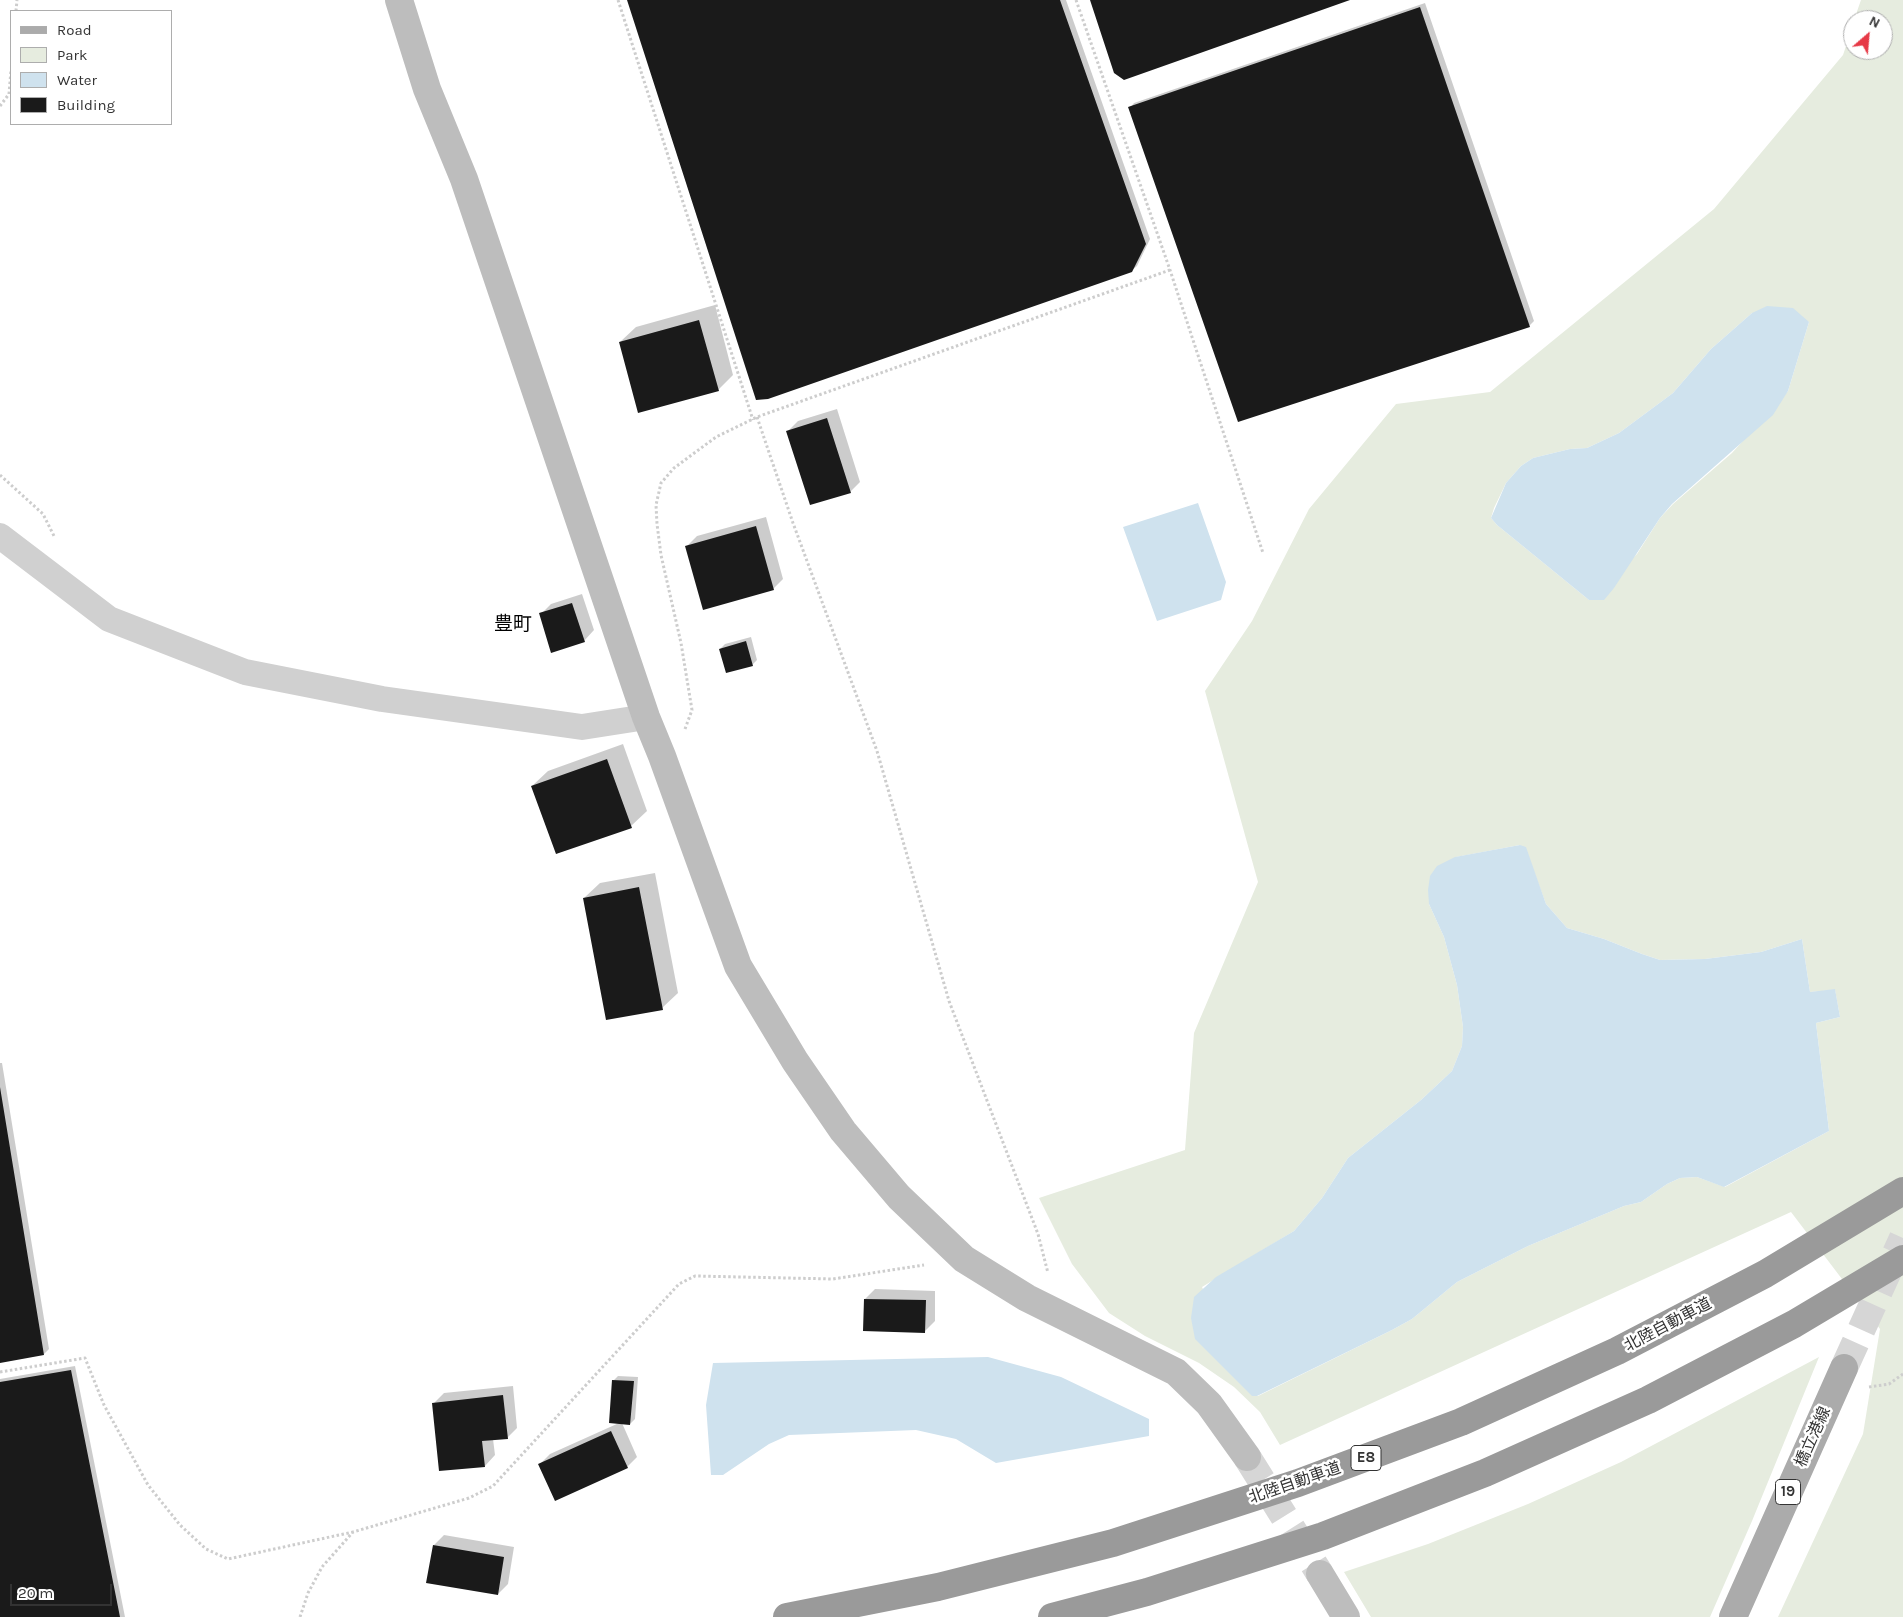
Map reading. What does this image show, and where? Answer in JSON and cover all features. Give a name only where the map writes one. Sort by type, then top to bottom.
[{"type":"highway","name":"北陸自動車道","points":[[787,1617],[938,1587],[1113,1543],[1298,1483],[1461,1422],[1626,1347],[1765,1274],[1903,1191]]},
{"type":"highway","points":[[1052,1617],[1147,1592],[1322,1536],[1485,1473],[1648,1400],[1794,1324],[1903,1259]]},
{"type":"main road","name":"橋立港線","points":[[1734,1617],[1844,1368]]},
{"type":"street","points":[[399,0],[427,89],[468,188],[646,717],[738,966],[790,1053],[843,1131],[899,1196],[964,1260],[1027,1298],[1176,1372],[1209,1404],[1248,1457]]},
{"type":"street","points":[[0,536],[109,619],[245,672],[382,699],[582,727],[646,717]]},
{"type":"street","points":[[1320,1574],[1346,1617]]},
{"type":"path","points":[[618,0],[753,420]]},
{"type":"path","points":[[1076,0],[1170,270],[1263,552]]},
{"type":"path","points":[[0,106],[9,94],[10,82]]},
{"type":"path","points":[[662,756],[676,743],[686,728],[692,710],[681,643],[661,555],[656,505],[661,483],[674,468],[716,437],[757,417],[1170,270]]},
{"type":"path","points":[[757,417],[793,523],[877,751],[949,1001],[1038,1234],[1049,1274],[1055,1312]]},
{"type":"path","points":[[0,476],[43,514],[67,559],[67,588]]},
{"type":"path","points":[[0,1372],[85,1358],[104,1405],[148,1485],[180,1525],[206,1549],[228,1559],[353,1532],[468,1498],[493,1486],[679,1284],[695,1276],[834,1279],[964,1260]]},
{"type":"path","points":[[300,1617],[308,1593],[322,1567],[353,1532]]},
{"type":"green space","points":[[1861,0],[1903,0],[1903,1617],[1778,1617],[1863,1434],[1880,1329],[1791,1212],[1280,1445],[1260,1412],[1234,1387],[1199,1363],[1145,1336],[1109,1313],[1072,1264],[1039,1198],[1185,1150],[1194,1033],[1258,882],[1205,691],[1252,621],[1309,509],[1396,404],[1490,392],[1714,209],[1843,55],[1843,60],[1893,60],[1893,10],[1858,10]],"holes":[[[1752,313],[1809,322],[1788,391],[1732,453],[1673,504],[1660,518],[1637,554],[1589,600],[1497,525],[1491,518],[1506,483],[1521,466],[1533,458],[1570,449],[1587,448],[1619,433],[1673,393],[1711,349]],[[1520,845],[1527,853],[1546,904],[1567,928],[1604,939],[1660,960],[1705,959],[1761,952],[1802,939],[1810,992],[1835,990],[1840,1017],[1816,1023],[1829,1131],[1725,1187],[1697,1177],[1680,1178],[1667,1184],[1641,1202],[1624,1206],[1528,1246],[1457,1282],[1412,1319],[1392,1330],[1258,1396],[1252,1395],[1202,1287],[1294,1231],[1322,1198],[1348,1158],[1421,1100],[1452,1071],[1462,1046],[1463,1027],[1457,985],[1444,937],[1429,904],[1456,857]]]},
{"type":"green space","points":[[1819,1357],[1752,1521],[1710,1617],[1371,1617],[1344,1572],[1428,1544],[1528,1504],[1621,1462]]},
{"type":"water","points":[[1767,306],[1793,308],[1809,322],[1788,391],[1773,415],[1672,504],[1660,518],[1604,600],[1589,600],[1497,525],[1491,518],[1506,483],[1521,466],[1533,458],[1570,449],[1587,448],[1619,433],[1673,393],[1711,349],[1752,313]]},
{"type":"water","points":[[1198,503],[1226,582],[1221,600],[1157,621],[1123,527]]},
{"type":"water","points":[[1520,845],[1526,847],[1546,904],[1567,928],[1604,939],[1660,960],[1705,959],[1761,952],[1802,939],[1810,992],[1835,989],[1840,1017],[1816,1023],[1829,1131],[1724,1187],[1697,1177],[1680,1178],[1667,1184],[1641,1202],[1624,1206],[1528,1246],[1457,1282],[1412,1319],[1392,1330],[1257,1396],[1252,1396],[1195,1339],[1191,1318],[1194,1297],[1216,1277],[1294,1231],[1322,1198],[1348,1158],[1421,1100],[1452,1071],[1462,1046],[1463,1027],[1457,985],[1444,937],[1429,904],[1430,876],[1437,866],[1455,857]]},
{"type":"water","points":[[988,1357],[1061,1377],[1149,1419],[1149,1436],[996,1463],[956,1439],[916,1430],[789,1435],[769,1444],[723,1475],[711,1475],[706,1405],[713,1363]]},
{"type":"building","points":[[627,0],[1060,0],[1146,244],[1132,272],[768,399],[756,400]]},
{"type":"building","points":[[1090,0],[1350,0],[1124,80],[1114,73]]},
{"type":"building","points":[[1420,7],[1530,327],[1238,422],[1128,107]]},
{"type":"building","points":[[699,320],[719,391],[638,413],[619,342]]},
{"type":"building","points":[[827,418],[851,493],[810,505],[786,431]]},
{"type":"building","points":[[756,526],[774,590],[703,610],[685,546]]},
{"type":"building","points":[[572,603],[585,642],[551,653],[539,613]]},
{"type":"building","points":[[746,641],[753,666],[726,673],[719,649]]},
{"type":"building","points":[[607,759],[632,828],[556,854],[531,786]]},
{"type":"building","points":[[639,887],[663,1010],[606,1020],[583,898]]},
{"type":"building","points":[[0,1087],[44,1355],[0,1363]]},
{"type":"building","points":[[864,1299],[926,1300],[925,1333],[863,1331]]},
{"type":"building","points":[[71,1370],[120,1617],[0,1617],[0,1382]]},
{"type":"building","points":[[612,1380],[634,1381],[630,1425],[609,1423]]},
{"type":"building","points":[[503,1395],[508,1439],[482,1441],[485,1467],[439,1471],[432,1403]]},
{"type":"building","points":[[611,1431],[628,1468],[555,1501],[538,1464]]},
{"type":"building","points":[[433,1545],[504,1557],[498,1595],[426,1583]]},
{"type":"tunnel","points":[[1844,1368],[1903,1238]]},
{"type":"tunnel","points":[[1247,1457],[1320,1574]]},
{"type":"district","name":"豊町","points":[[513,625]]}]
